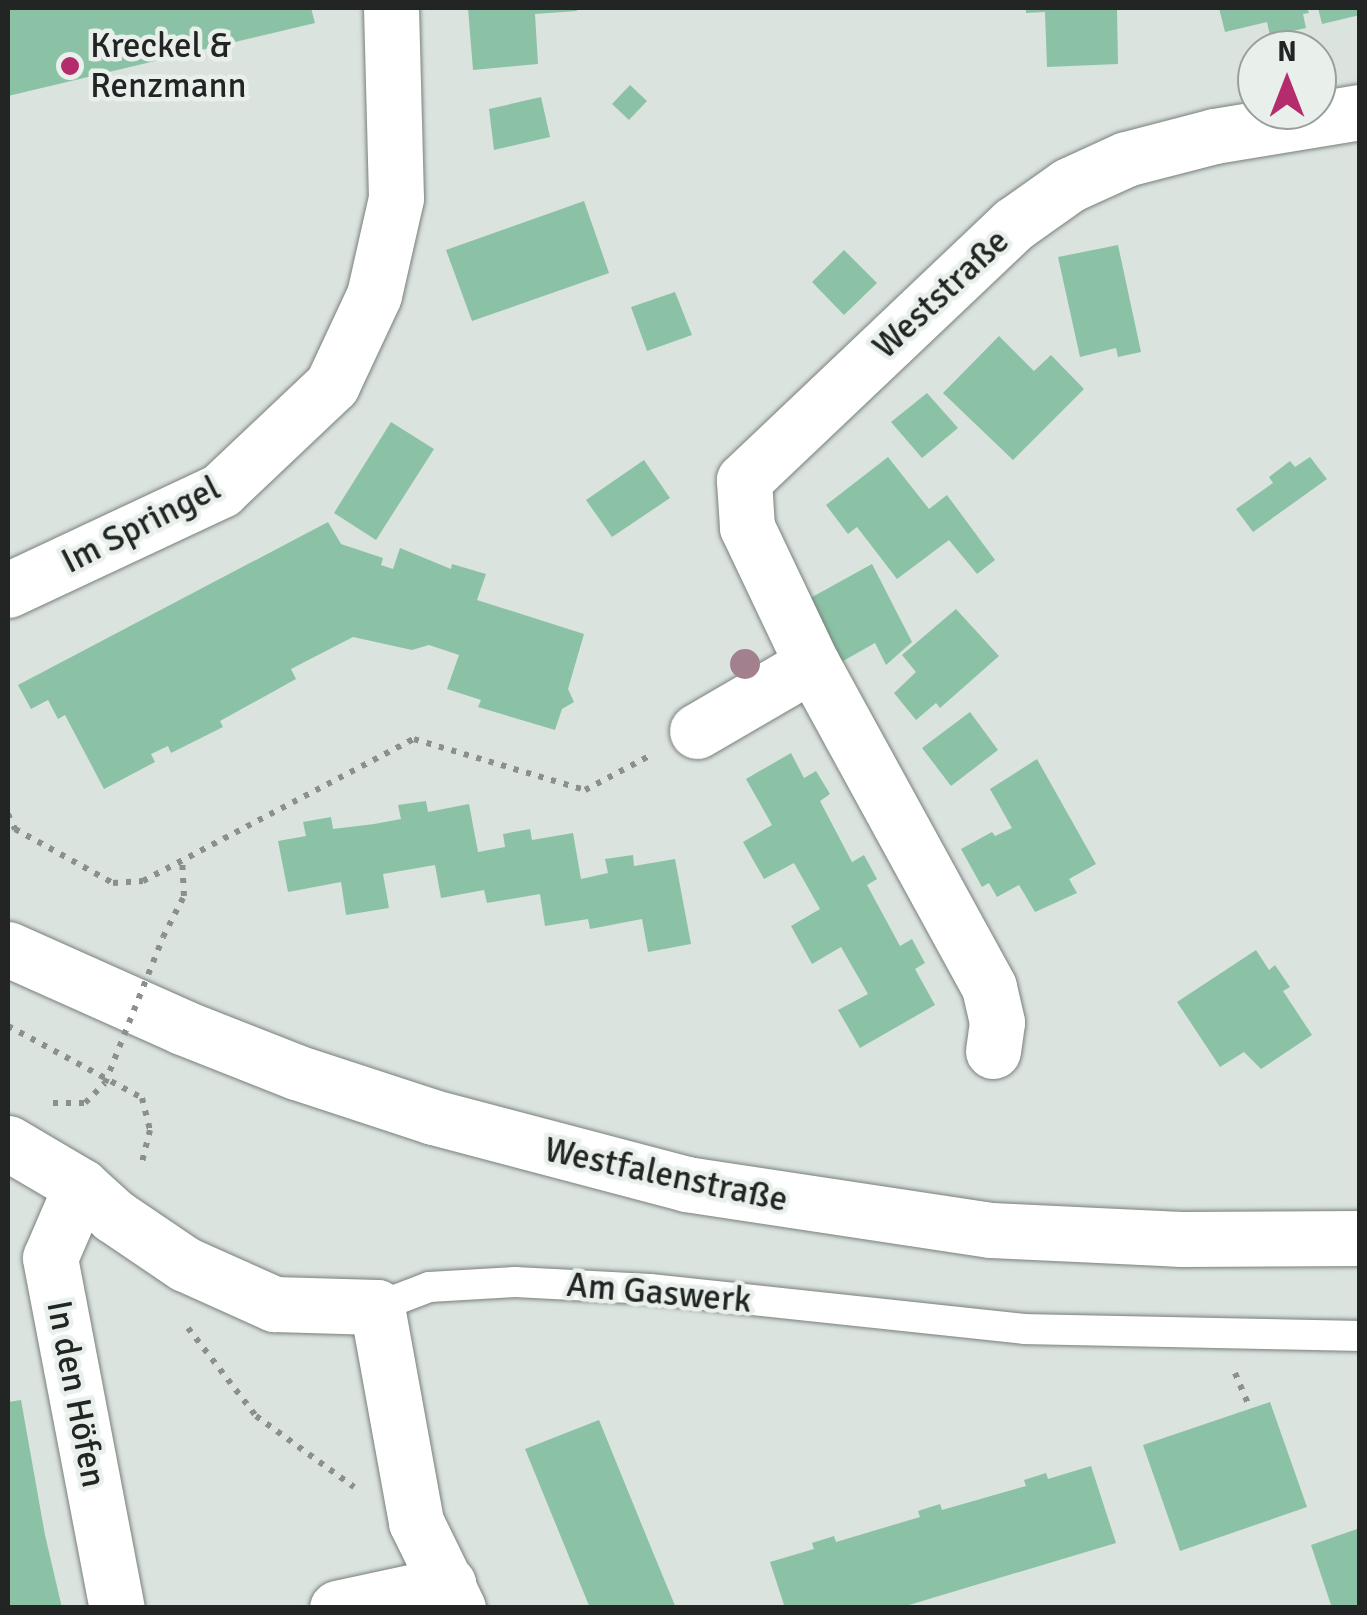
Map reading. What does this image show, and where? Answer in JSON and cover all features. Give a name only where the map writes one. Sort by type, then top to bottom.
[{"type":"street","name":"Im Springel","points":[[8,590],[221,490],[332,385],[374,295],[396,198],[391,8]]},
{"type":"street","name":"Weststraße","points":[[993,1050],[996,1022],[989,988],[812,664],[747,527],[744,480],[1014,224],[1069,186],[1126,159],[1215,136],[1360,112]]},
{"type":"street","points":[[697,731],[812,664]]},
{"type":"street","name":"Westfalenstraße","points":[[8,948],[182,1027],[296,1072],[452,1123],[686,1184],[991,1230],[1182,1239],[1360,1238]]},
{"type":"street","name":"Am Gaswerk","points":[[8,1143],[98,1201],[184,1264],[274,1304],[377,1307]]},
{"type":"street","name":"In den Höfen","points":[[98,1201],[50,1258],[117,1608]]},
{"type":"street","points":[[337,1608],[453,1596],[416,1522],[377,1307]]},
{"type":"lane","name":"Am Gaswerk","points":[[377,1307],[429,1288],[515,1282],[650,1289],[1024,1329],[1360,1336]]},
{"type":"path","points":[[8,814],[15,830],[114,883],[143,881],[414,739],[585,790],[697,731]]},
{"type":"path","points":[[54,1103],[85,1103],[105,1083],[184,896],[182,862]]},
{"type":"path","points":[[8,1026],[142,1098],[150,1130],[141,1167],[98,1201]]},
{"type":"path","points":[[184,1264],[182,1321],[256,1416],[363,1494],[416,1522]]},
{"type":"building","name":"Kreckel & Renzmann","points":[[8,8],[311,8],[315,23],[8,96]]},
{"type":"building","points":[[468,8],[577,11],[535,14],[538,64],[473,70]]},
{"type":"building","points":[[1026,8],[1117,8],[1118,64],[1047,67],[1045,12],[1026,13]]},
{"type":"building","points":[[1219,8],[1307,8],[1309,13],[1303,14],[1306,28],[1269,30],[1267,22],[1225,32]]},
{"type":"building","points":[[1318,8],[1360,8],[1360,15],[1322,24]]},
{"type":"building","points":[[630,85],[647,101],[629,120],[612,104]]},
{"type":"building","points":[[541,97],[550,137],[494,150],[489,109]]},
{"type":"building","points":[[584,201],[609,273],[472,321],[446,250]]},
{"type":"building","points":[[1118,245],[1141,352],[1118,357],[1116,348],[1080,357],[1058,257]]},
{"type":"building","points":[[844,250],[877,283],[844,315],[812,282]]},
{"type":"building","points":[[675,292],[692,335],[647,351],[631,307]]},
{"type":"building","points":[[999,336],[1034,371],[1051,355],[1084,389],[1013,460],[943,393]]},
{"type":"building","points":[[927,393],[958,428],[922,458],[891,422]]},
{"type":"building","points":[[391,422],[434,449],[376,540],[334,513]]},
{"type":"building","points":[[888,457],[929,509],[947,495],[995,560],[977,574],[949,540],[897,579],[857,527],[848,534],[826,505]]},
{"type":"building","points":[[1310,457],[1327,479],[1253,532],[1236,509],[1273,483],[1269,477],[1290,461],[1295,467]]},
{"type":"building","points":[[644,460],[670,498],[612,537],[586,500]]},
{"type":"building","points":[[328,522],[341,544],[383,558],[381,565],[393,569],[400,548],[451,569],[452,564],[486,574],[477,600],[584,634],[568,689],[574,702],[562,709],[555,730],[478,707],[481,700],[447,689],[459,655],[429,645],[412,650],[353,637],[291,669],[296,679],[220,721],[223,727],[171,753],[168,746],[151,754],[155,762],[104,789],[65,715],[58,719],[48,700],[31,709],[18,685]]},
{"type":"building","points":[[872,564],[912,642],[886,665],[875,643],[836,665],[805,601]]},
{"type":"building","points":[[956,609],[999,656],[940,708],[936,703],[916,720],[894,693],[916,672],[902,655]]},
{"type":"building","points":[[970,712],[998,750],[951,786],[922,748]]},
{"type":"building","points":[[791,753],[804,778],[816,771],[830,794],[820,801],[852,862],[864,855],[877,879],[867,885],[900,946],[912,939],[925,963],[915,969],[935,1005],[860,1048],[838,1010],[868,994],[841,947],[812,964],[791,926],[820,909],[794,863],[764,879],[743,842],[772,825],[746,779]]},
{"type":"building","points":[[1037,759],[1096,864],[1069,879],[1077,893],[1035,912],[1019,885],[997,897],[989,883],[982,887],[961,849],[992,832],[995,836],[1012,828],[990,789]]},
{"type":"building","points":[[426,801],[428,812],[469,804],[478,852],[505,847],[503,834],[530,829],[532,840],[573,833],[581,879],[608,873],[605,859],[633,855],[634,866],[675,859],[691,944],[648,952],[642,919],[590,929],[588,919],[545,926],[540,894],[487,903],[484,890],[441,898],[435,865],[383,874],[389,908],[346,915],[341,882],[288,892],[278,841],[306,836],[303,822],[331,817],[333,829],[374,824],[401,819],[398,805]]},
{"type":"building","points":[[1256,950],[1269,970],[1275,965],[1290,987],[1283,991],[1312,1035],[1261,1069],[1244,1052],[1220,1067],[1177,1002]]},
{"type":"building","points":[[21,1400],[62,1608],[8,1608],[8,1402]]},
{"type":"building","points":[[1270,1402],[1307,1507],[1180,1551],[1143,1445]]},
{"type":"building","points":[[599,1420],[676,1608],[590,1608],[525,1449]]},
{"type":"building","points":[[1091,1466],[1116,1543],[899,1608],[785,1608],[770,1562],[814,1549],[812,1543],[834,1536],[836,1542],[920,1517],[918,1511],[940,1504],[942,1510],[1026,1486],[1024,1480],[1046,1473],[1048,1479]]},
{"type":"building","points":[[1360,1528],[1360,1608],[1332,1608],[1311,1545]]},
{"type":"place","name":"Kreckel & Renzmann","points":[[70,66]]}]
